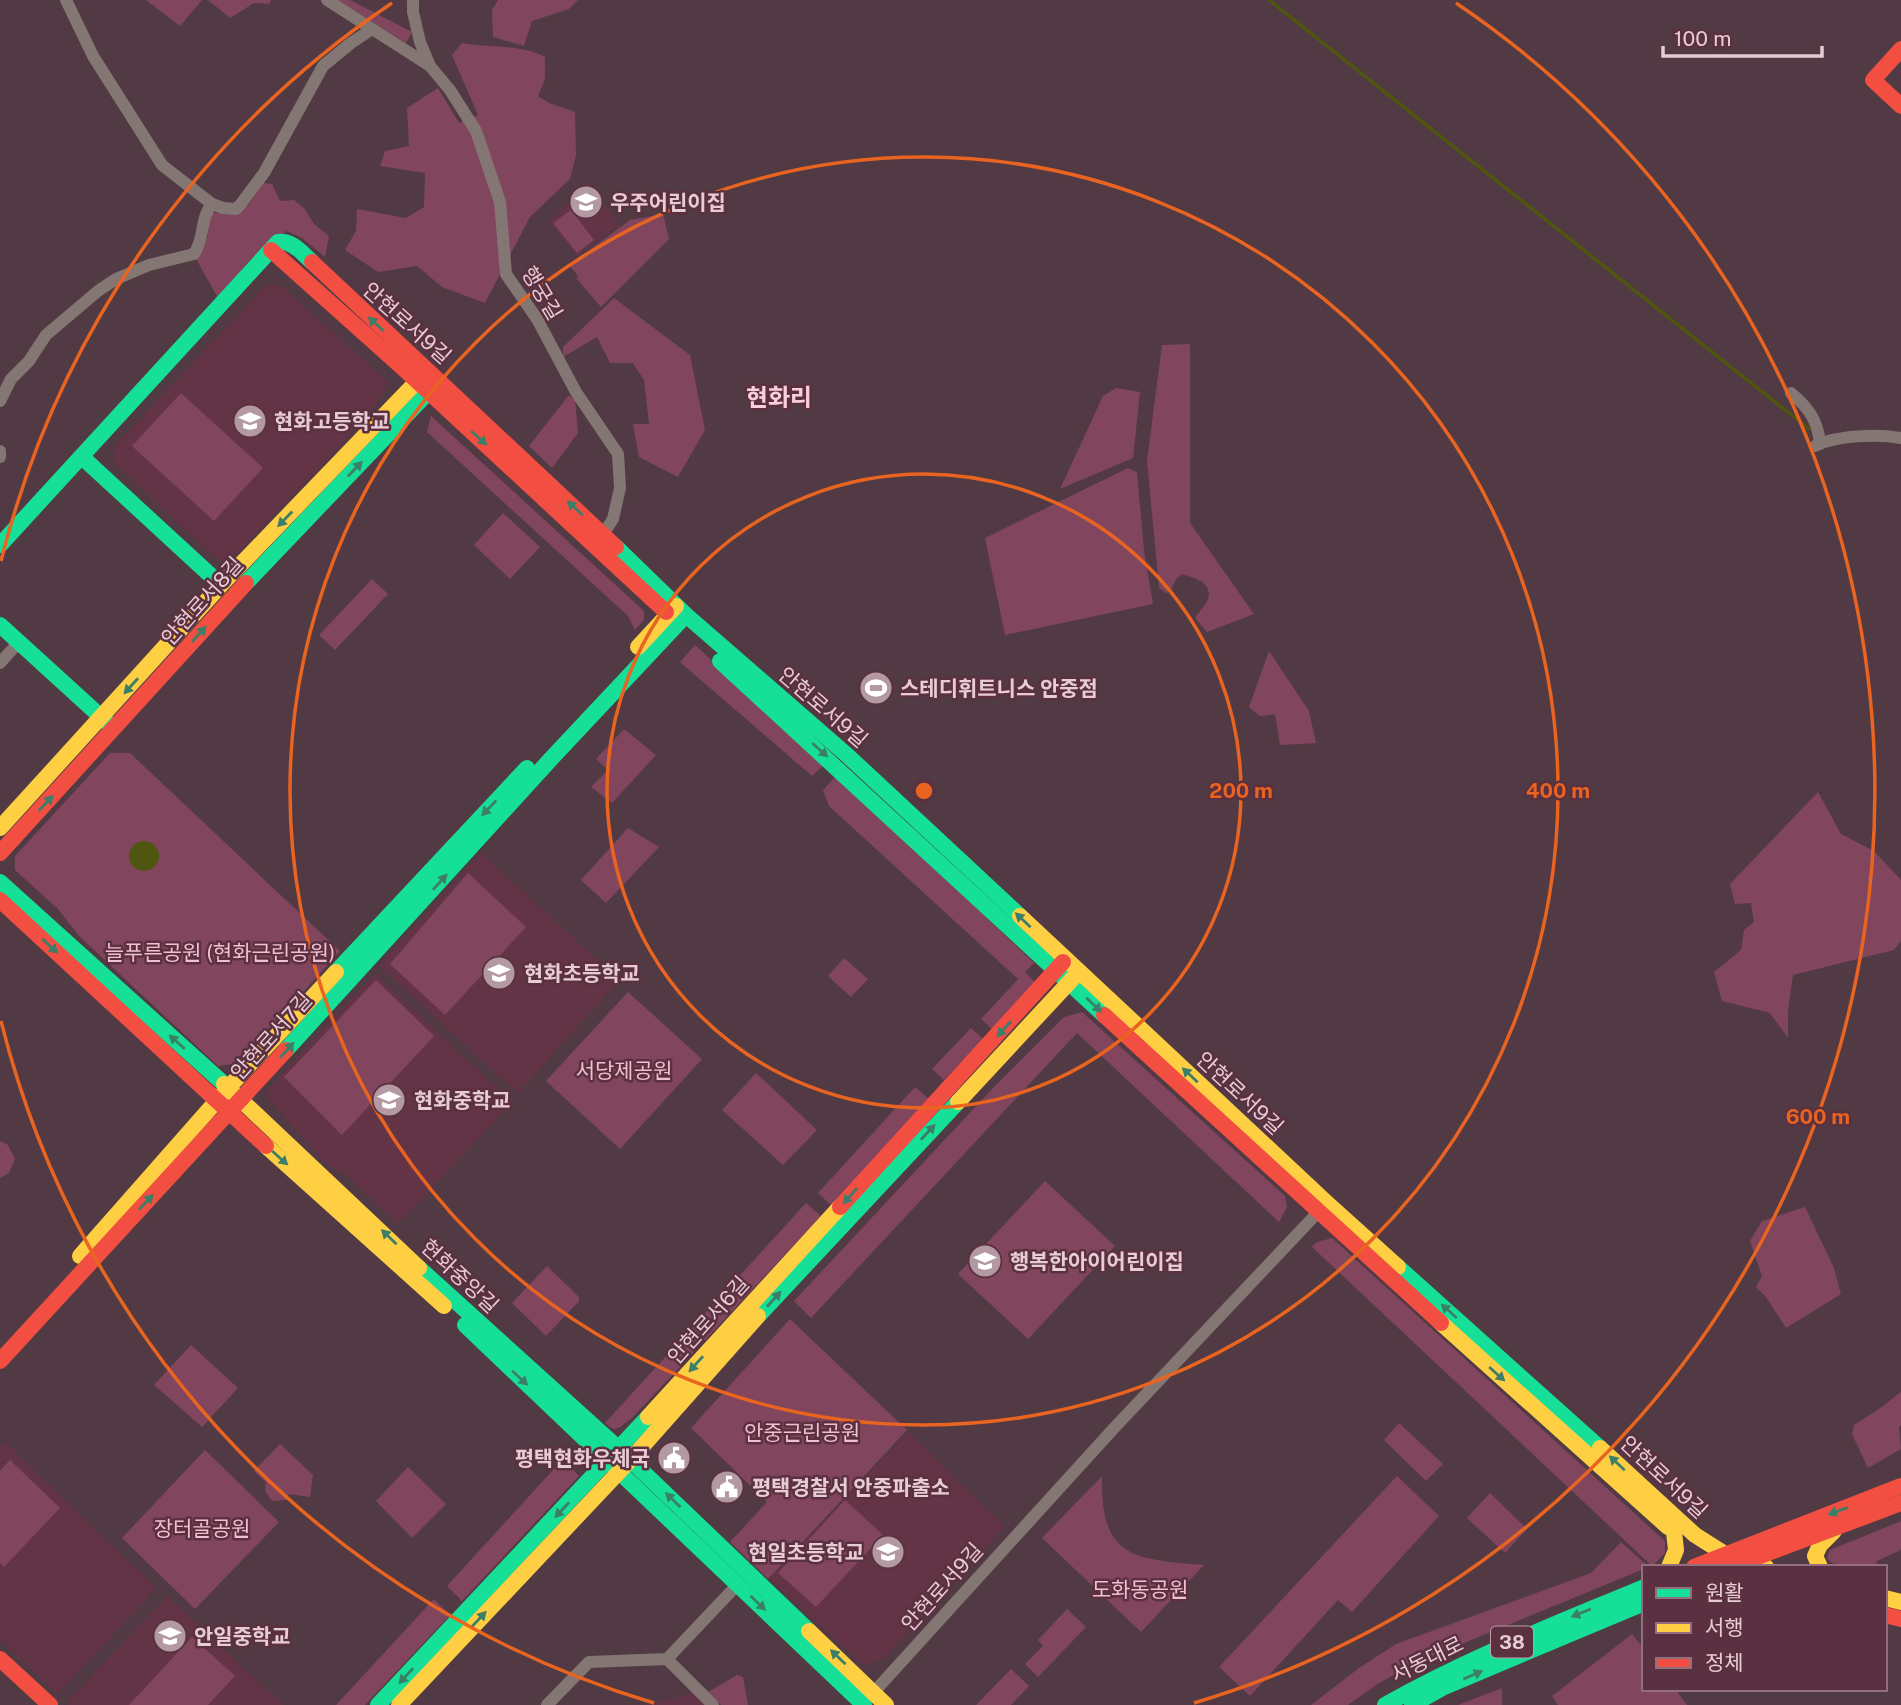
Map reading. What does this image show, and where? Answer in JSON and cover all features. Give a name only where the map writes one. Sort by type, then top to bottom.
[{"type":"street","points":[[66,0],[93,57],[162,165],[212,204],[223,208],[236,209],[264,173],[323,66],[372,29]]},
{"type":"street","name":"행궁길","points":[[327,0],[430,66]]},
{"type":"street","name":"행궁길","points":[[413,0],[420,42],[430,66],[450,90],[476,131],[500,202],[506,274],[537,319],[576,392],[618,454],[620,488],[613,519],[600,540]]},
{"type":"street","points":[[1881,80],[1901,49]]},
{"type":"street","points":[[1881,80],[1901,65]]},
{"type":"street","points":[[1881,80],[1901,90]]},
{"type":"street","points":[[1881,80],[1901,106]]},
{"type":"street","points":[[0,401],[11,379],[29,361],[46,335],[98,291],[116,279],[149,265],[194,254],[202,237],[205,212],[212,204]]},
{"type":"street","name":"안현로서9길","points":[[0,556],[85,459],[275,253],[292,244],[428,381],[677,615],[847,755],[1060,965],[1323,1207],[1535,1388],[1695,1535],[1731,1563],[1748,1565]]},
{"type":"street","points":[[275,253],[428,381]]},
{"type":"street","name":"안현로서8길","points":[[0,828],[102,719],[221,585],[428,381]]},
{"type":"street","name":"안현로서8길","points":[[0,853],[428,381]]},
{"type":"street","points":[[1791,393],[1815,419],[1817,445],[1884,435],[1901,438]]},
{"type":"street","points":[[0,451],[0,457]]},
{"type":"street","name":"안현로서9길","points":[[0,545],[85,459]]},
{"type":"street","name":"안현로서8길","points":[[85,459],[221,585]]},
{"type":"street","name":"안현로서7길","points":[[0,1344],[216,1101],[459,838],[677,615]]},
{"type":"street","name":"안현로서7길","points":[[0,1361],[549,761],[677,615]]},
{"type":"street","points":[[0,625],[115,729]]},
{"type":"street","points":[[0,663],[19,642]]},
{"type":"street","name":"현화중앙길","points":[[0,882],[228,1088],[461,1307],[867,1700],[886,1705]]},
{"type":"street","points":[[0,900],[229,1113],[620,1460],[738,1584],[867,1700]]},
{"type":"street","name":"안현로서6길","points":[[399,1705],[1060,965]]},
{"type":"street","name":"안현로서6길","points":[[378,1705],[620,1460],[775,1298],[1073,977]]},
{"type":"street","points":[[1323,1207],[1512,1388],[1674,1532],[1702,1564],[1731,1563],[1901,1503]]},
{"type":"street","name":"안현로서9길","points":[[867,1700],[1115,1427],[1323,1207]]},
{"type":"street","points":[[1731,1563],[1901,1486]]},
{"type":"street","points":[[1819,1565],[1816,1561],[1817,1551],[1839,1526]]},
{"type":"street","points":[[1671,1565],[1676,1553],[1674,1532]]},
{"type":"street","points":[[547,1705],[589,1662],[667,1659],[738,1584]]},
{"type":"street","name":"서동대로","points":[[1385,1705],[1434,1677],[1642,1588]]},
{"type":"street","name":"서동대로","points":[[1412,1705],[1444,1687],[1642,1606]]},
{"type":"street","points":[[0,1659],[50,1705]]},
{"type":"street","points":[[667,1659],[713,1705]]},
{"type":"shaded area","name":"우주어린이집","points":[[589,182],[619,225],[577,256],[549,222]]},
{"type":"shaded area","name":"현화고등학교","points":[[266,285],[281,286],[388,382],[384,394],[338,448],[232,558],[223,561],[212,555],[115,463],[113,448]]},
{"type":"shaded area","points":[[144,841],[155,845],[159,856],[155,867],[144,871],[133,867],[129,856],[133,845]]},
{"type":"shaded area","name":"현화초등학교","points":[[481,853],[619,980],[518,1093],[379,966]]},
{"type":"shaded area","name":"현화중학교","points":[[375,974],[512,1102],[398,1224],[347,1175],[328,1165],[267,1098],[269,1088]]},
{"type":"shaded area","name":"현일초등학교","points":[[908,1432],[1005,1526],[882,1661],[863,1665],[769,1578]]},
{"type":"shaded area","points":[[5,1442],[156,1588],[58,1694],[0,1640],[0,1447]]},
{"type":"shaded area","name":"안일중학교","points":[[168,1596],[283,1705],[70,1705],[67,1702]]},
{"type":"shaded area","points":[[693,1692],[706,1705],[643,1705],[671,1699]]},
{"type":"green space","points":[[146,0],[202,0],[180,26]]},
{"type":"green space","points":[[208,0],[271,0],[269,4],[254,3],[230,18]]},
{"type":"green space","points":[[338,0],[350,0],[412,32],[406,43]]},
{"type":"green space","points":[[498,0],[578,0],[569,9],[532,21],[524,46],[493,37],[492,10]]},
{"type":"green space","points":[[462,43],[515,48],[545,57],[545,79],[538,96],[575,112],[576,155],[570,179],[530,217],[485,303],[442,287],[417,266],[378,272],[345,250],[356,231],[357,209],[406,218],[424,207],[425,173],[380,166],[385,151],[409,146],[407,108],[438,88],[459,123],[478,115],[452,55]]},
{"type":"green space","points":[[264,183],[272,184],[280,201],[294,200],[305,209],[314,224],[329,236],[325,257],[302,238],[287,231],[258,253],[218,298],[196,259],[208,236],[210,213],[231,213],[243,209]]},
{"type":"green space","points":[[571,210],[594,240],[577,253],[553,223]]},
{"type":"green space","points":[[663,214],[669,239],[601,307],[576,278],[578,276],[569,265],[630,220]]},
{"type":"green space","points":[[614,298],[690,355],[705,430],[678,477],[639,457],[633,424],[649,424],[644,380],[633,363],[610,363],[597,337],[563,357],[563,347]]},
{"type":"green space","points":[[1190,344],[1190,523],[1254,614],[1207,632],[1195,618],[1208,599],[1208,588],[1205,585],[1182,574],[1176,579],[1170,592],[1165,593],[1159,587],[1147,461],[1162,345]]},
{"type":"green space","points":[[1116,388],[1140,392],[1133,458],[1060,489],[1103,396]]},
{"type":"green space","points":[[181,393],[263,468],[214,521],[132,446]]},
{"type":"green space","points":[[569,395],[575,400],[578,433],[552,468],[529,446]]},
{"type":"green space","points":[[431,416],[644,611],[644,620],[635,630],[628,616],[427,432]]},
{"type":"green space","points":[[1128,468],[1137,472],[1144,550],[1153,604],[1005,635],[985,538]]},
{"type":"green space","points":[[503,513],[540,547],[510,579],[474,545]]},
{"type":"green space","points":[[372,579],[388,594],[335,650],[319,635]]},
{"type":"green space","points":[[695,645],[825,764],[812,776],[680,662]]},
{"type":"green space","points":[[1269,651],[1309,711],[1316,743],[1280,745],[1275,714],[1260,716],[1249,707]]},
{"type":"green space","points":[[624,729],[656,755],[612,803],[591,787],[608,770],[596,759]]},
{"type":"green space","name":"늘푸른공원 (현화근린공원)","points":[[110,753],[130,753],[340,951],[288,1009],[232,1064],[218,1066],[79,936],[58,909],[15,870],[15,856]]},
{"type":"green space","points":[[837,775],[1034,963],[1025,972],[1036,983],[993,1030],[981,1019],[1021,976],[1018,979],[829,806],[823,790]]},
{"type":"green space","points":[[1818,792],[1841,834],[1874,851],[1901,880],[1901,941],[1894,950],[1793,975],[1788,1038],[1770,1013],[1722,1001],[1714,972],[1741,950],[1744,930],[1754,922],[1751,903],[1735,904],[1730,884]]},
{"type":"green space","points":[[628,828],[659,847],[606,903],[581,880]]},
{"type":"green space","points":[[468,873],[526,927],[445,1015],[390,964]]},
{"type":"green space","points":[[844,958],[868,979],[851,997],[828,976]]},
{"type":"green space","points":[[376,980],[434,1036],[342,1135],[284,1077]]},
{"type":"green space","name":"서당제공원","points":[[628,992],[702,1059],[620,1149],[546,1081]]},
{"type":"green space","points":[[1082,1012],[1285,1196],[1287,1207],[1279,1222],[1077,1033],[811,1318],[794,1301],[993,1088],[1064,1017]]},
{"type":"green space","points":[[971,1028],[983,1039],[944,1080],[932,1069]]},
{"type":"green space","points":[[756,1073],[817,1130],[783,1165],[722,1110]]},
{"type":"green space","points":[[915,1087],[929,1099],[832,1206],[818,1193]]},
{"type":"green space","points":[[0,1141],[8,1145],[15,1159],[9,1173],[0,1178]]},
{"type":"green space","points":[[1045,1181],[1115,1246],[1028,1339],[958,1274]]},
{"type":"green space","points":[[806,1203],[821,1216],[633,1417],[619,1428],[613,1429],[605,1423]]},
{"type":"green space","points":[[1805,1207],[1834,1268],[1841,1294],[1786,1328],[1766,1297],[1756,1287],[1762,1276],[1750,1241],[1762,1221]]},
{"type":"green space","points":[[1332,1238],[1665,1541],[1665,1553],[1651,1565],[1312,1247],[1317,1242]]},
{"type":"green space","points":[[547,1266],[579,1297],[579,1301],[546,1336],[512,1303]]},
{"type":"green space","name":"안중근린공원","points":[[790,1319],[907,1430],[768,1579],[730,1542],[767,1502],[691,1428]]},
{"type":"green space","points":[[191,1345],[238,1388],[202,1427],[154,1385]]},
{"type":"green space","points":[[1901,1392],[1901,1449],[1868,1468],[1852,1434],[1854,1425]]},
{"type":"green space","points":[[1399,1423],[1443,1464],[1426,1481],[1384,1440]]},
{"type":"green space","points":[[280,1444],[313,1475],[310,1497],[289,1494],[286,1500],[272,1501],[265,1491],[266,1482],[254,1471]]},
{"type":"green space","name":"장터골공원","points":[[205,1450],[279,1522],[195,1609],[122,1538]]},
{"type":"green space","points":[[563,1459],[579,1476],[462,1601],[447,1586]]},
{"type":"green space","points":[[10,1460],[60,1508],[4,1567],[0,1563],[0,1471]]},
{"type":"green space","points":[[408,1467],[446,1504],[412,1538],[376,1501]]},
{"type":"green space","name":"도화동공원","points":[[1102,1476],[1107,1524],[1115,1539],[1126,1549],[1158,1560],[1204,1565],[1141,1632],[1042,1538]]},
{"type":"green space","points":[[1397,1476],[1439,1516],[1352,1612],[1338,1600],[1250,1696],[1219,1667]]},
{"type":"green space","points":[[1490,1493],[1527,1529],[1505,1553],[1467,1518]]},
{"type":"green space","points":[[845,1500],[883,1535],[816,1607],[778,1573]]},
{"type":"green space","points":[[1901,1521],[1901,1550],[1877,1561],[1876,1565],[1837,1565],[1827,1558],[1830,1550]]},
{"type":"green space","points":[[1621,1542],[1647,1565],[1642,1565],[1642,1570],[1413,1664],[1348,1705],[1311,1705],[1396,1644],[1591,1573]]},
{"type":"green space","points":[[434,1599],[450,1615],[365,1705],[336,1705]]},
{"type":"green space","points":[[1067,1609],[1086,1627],[1038,1677],[1025,1664],[1043,1646],[1038,1640]]},
{"type":"green space","points":[[1632,1634],[1642,1646],[1642,1691],[1676,1691],[1687,1705],[1558,1705],[1552,1696]]},
{"type":"green space","points":[[192,1637],[235,1676],[208,1705],[129,1705]]},
{"type":"green space","points":[[1011,1669],[1029,1686],[1011,1705],[976,1705]]},
{"type":"green space","points":[[737,1675],[743,1677],[748,1705],[721,1705],[708,1692]]},
{"type":"green space","points":[[1502,1688],[1502,1705],[1458,1705]]},
{"type":"waterway","points":[[1269,0],[1809,429]]},
{"type":"traffic: fast","points":[[0,545],[278,242],[292,245],[312,262]]},
{"type":"traffic: fast","points":[[246,583],[436,384]]},
{"type":"traffic: fast","points":[[82,457],[221,585]]},
{"type":"traffic: fast","points":[[616,547],[686,615],[847,755],[1020,916]]},
{"type":"traffic: fast","points":[[286,1050],[686,615]]},
{"type":"traffic: fast","points":[[0,625],[111,726]]},
{"type":"traffic: fast","points":[[720,661],[1104,1015]]},
{"type":"traffic: fast","points":[[336,972],[527,768]]},
{"type":"traffic: fast","points":[[0,882],[224,1084]]},
{"type":"traffic: fast","points":[[758,1316],[958,1102]]},
{"type":"traffic: fast","points":[[1398,1267],[1600,1448]]},
{"type":"traffic: fast","points":[[419,1268],[619,1449],[809,1631]]},
{"type":"traffic: fast","points":[[465,1325],[864,1705]]},
{"type":"traffic: fast","points":[[378,1705],[648,1417]]},
{"type":"traffic: fast","points":[[1385,1705],[1480,1657],[1642,1588]]},
{"type":"traffic: fast","points":[[1412,1705],[1444,1687],[1642,1604]]},
{"type":"traffic: slow","points":[[0,828],[221,585],[425,373]]},
{"type":"traffic: slow","points":[[638,647],[676,606]]},
{"type":"traffic: slow","points":[[1020,916],[1398,1267]]},
{"type":"traffic: slow","points":[[80,1256],[228,1088],[336,972]]},
{"type":"traffic: slow","points":[[958,1102],[1076,975]]},
{"type":"traffic: slow","points":[[224,1084],[419,1268]]},
{"type":"traffic: slow","points":[[266,1146],[444,1306]]},
{"type":"traffic: slow","points":[[648,1417],[840,1207]]},
{"type":"traffic: slow","points":[[399,1705],[633,1457],[758,1316]]},
{"type":"traffic: slow","points":[[1441,1323],[1668,1527]]},
{"type":"traffic: slow","points":[[1600,1448],[1695,1535],[1725,1554],[1760,1565]]},
{"type":"traffic: slow","points":[[1819,1565],[1815,1556],[1820,1545],[1834,1531]]},
{"type":"traffic: slow","points":[[1670,1565],[1676,1550],[1674,1532]]},
{"type":"traffic: slow","points":[[1887,1598],[1901,1602]]},
{"type":"traffic: slow","points":[[809,1631],[886,1705]]},
{"type":"traffic: jam","points":[[1901,49],[1873,80],[1901,106]]},
{"type":"traffic: jam","points":[[271,250],[403,368],[666,612]]},
{"type":"traffic: jam","points":[[312,262],[616,547]]},
{"type":"traffic: jam","points":[[0,853],[246,583]]},
{"type":"traffic: jam","points":[[0,900],[266,1146]]},
{"type":"traffic: jam","points":[[840,1207],[1063,962]]},
{"type":"traffic: jam","points":[[1104,1015],[1441,1323]]},
{"type":"traffic: jam","points":[[0,1361],[286,1050]]},
{"type":"traffic: jam","points":[[1699,1565],[1901,1486]]},
{"type":"traffic: jam","points":[[1736,1565],[1901,1503]]},
{"type":"traffic: jam","points":[[1887,1616],[1901,1619]]},
{"type":"traffic: jam","points":[[0,1659],[50,1705]]},
{"type":"place","name":"우주어린이집","points":[[586,202]]},
{"type":"place","name":"현화고등학교","points":[[250,421]]},
{"type":"place","name":"스테디휘트니스 안중점","points":[[876,688]]},
{"type":"place","name":"현화초등학교","points":[[499,973]]},
{"type":"place","name":"현화중학교","points":[[389,1100]]},
{"type":"place","name":"행복한아이어린이집","points":[[985,1261]]},
{"type":"place","name":"평택현화우체국","points":[[674,1458]]},
{"type":"place","name":"평택경찰서 안중파출소","points":[[727,1487]]},
{"type":"place","name":"현일초등학교","points":[[888,1552]]},
{"type":"place","name":"안일중학교","points":[[170,1636]]},
{"type":"district","name":"현화리","points":[[779,397]]}]
